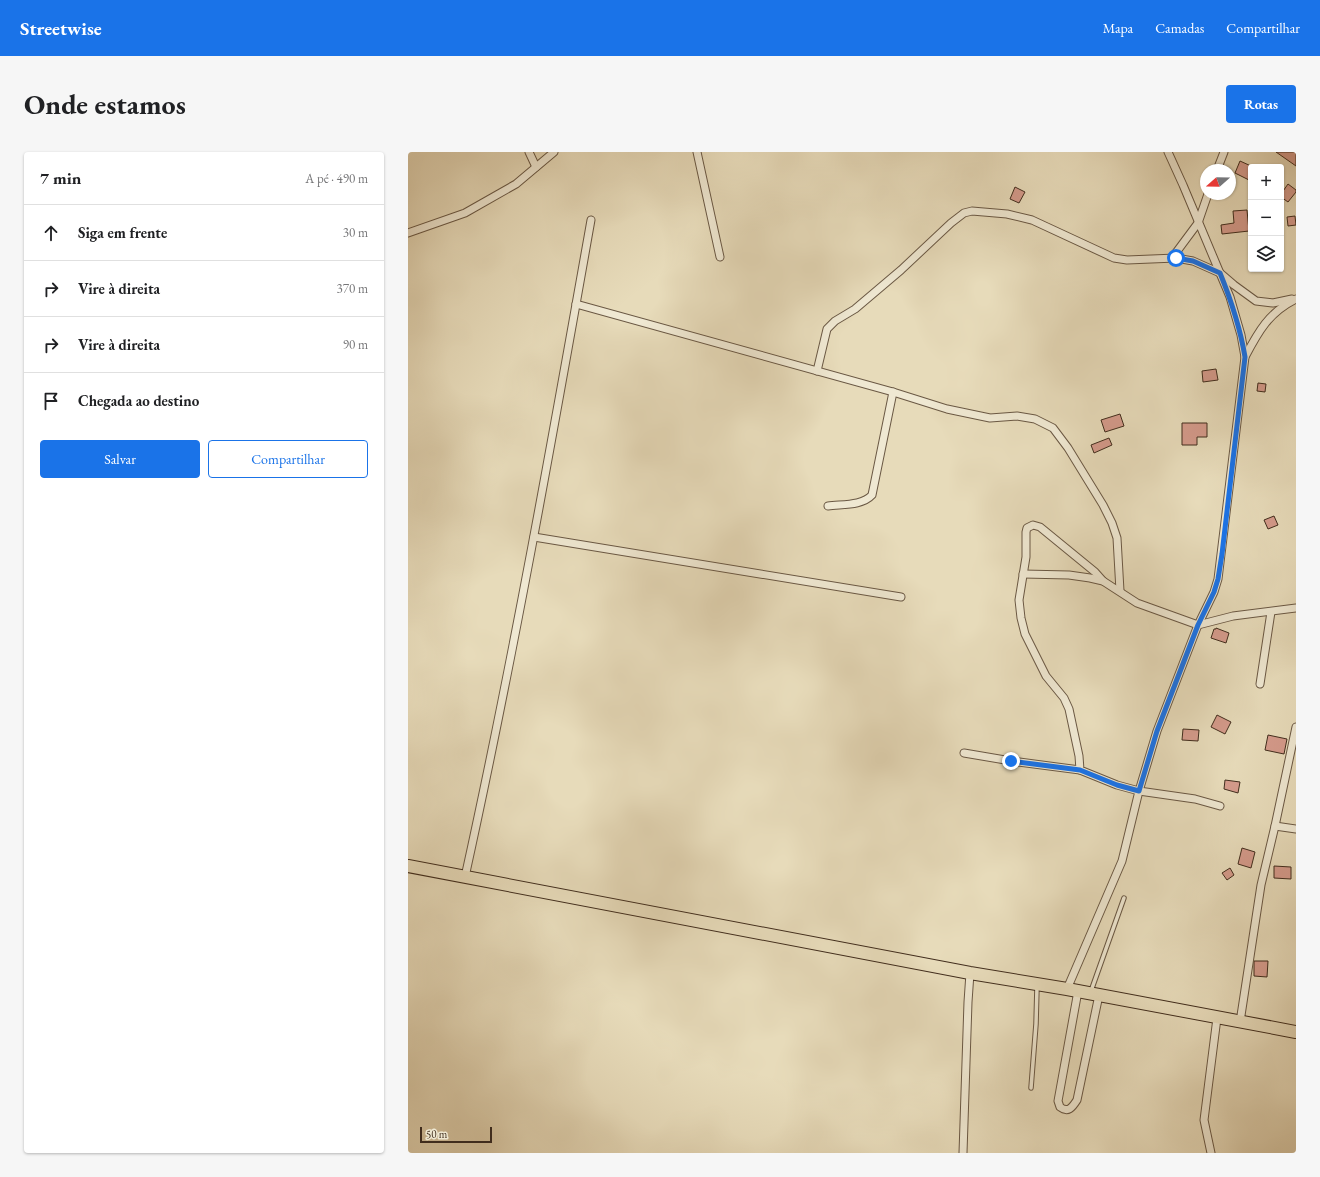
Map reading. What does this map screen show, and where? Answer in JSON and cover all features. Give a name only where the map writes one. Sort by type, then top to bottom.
[{"type":"main road","points":[[408,866],[970,973],[1072,990],[1296,1032]]},
{"type":"street","points":[[529,152],[536,167]]},
{"type":"street","points":[[408,233],[465,213],[516,184],[554,152]]},
{"type":"street","points":[[697,152],[720,258]]},
{"type":"street","points":[[1094,995],[1077,1100],[1073,1107],[1069,1110],[1064,1110],[1060,1107],[1058,1101],[1072,990],[1122,861],[1139,791],[1157,731],[1198,625],[1214,592],[1218,579],[1245,357],[1241,335],[1230,297],[1168,152]]},
{"type":"street","points":[[1219,164],[1224,152]]},
{"type":"street","points":[[1172,258],[1198,223],[1206,200]]},
{"type":"street","points":[[817,371],[827,329],[831,324],[855,309],[964,213],[972,211],[1006,214],[1032,220],[1114,258],[1127,260],[1172,258],[1193,261],[1220,273],[1256,301],[1273,303],[1296,299]]},
{"type":"street","points":[[465,877],[496,731],[534,537],[591,220]]},
{"type":"street","points":[[1245,357],[1256,336],[1270,317],[1296,299]]},
{"type":"street","points":[[576,304],[893,392],[947,409],[990,418],[1017,416],[1035,419],[1054,428],[1103,505],[1112,523],[1117,538],[1120,591]]},
{"type":"street","points":[[828,506],[862,502],[869,498],[872,494],[893,392]]},
{"type":"street","points":[[1080,770],[1077,743],[1069,709],[1064,698],[1046,676],[1025,634],[1021,618],[1019,600],[1026,557],[1027,528],[1033,525],[1040,527],[1095,572],[1103,581]]},
{"type":"street","points":[[534,537],[901,597]]},
{"type":"street","points":[[1023,574],[1069,576],[1103,581],[1120,591],[1137,604],[1198,625],[1233,616],[1296,608]]},
{"type":"street","points":[[1260,684],[1271,612]]},
{"type":"street","points":[[1240,1022],[1261,885],[1296,727]]},
{"type":"street","points":[[964,753],[1080,770],[1117,785],[1139,791],[1195,799],[1220,806]]},
{"type":"street","points":[[1275,826],[1296,829]]},
{"type":"street","points":[[963,1153],[970,973]]},
{"type":"street","points":[[1211,1153],[1204,1120],[1217,1018]]},
{"type":"lane","points":[[1094,995],[1124,898]]},
{"type":"lane","points":[[1031,1088],[1036,1024],[1037,984]]},
{"type":"building","points":[[1276,152],[1296,152],[1296,166]]},
{"type":"building","points":[[1240,161],[1248,165],[1248,180],[1236,174]]},
{"type":"building","points":[[1288,184],[1296,190],[1288,202],[1284,199],[1284,190]]},
{"type":"building","points":[[1015,187],[1025,192],[1019,203],[1010,199]]},
{"type":"building","points":[[1247,210],[1248,231],[1222,234],[1221,225],[1234,223],[1233,211]]},
{"type":"building","points":[[1295,216],[1296,225],[1288,226],[1287,217]]},
{"type":"building","points":[[1216,369],[1218,380],[1203,382],[1202,371]]},
{"type":"building","points":[[1258,383],[1266,384],[1265,392],[1257,391]]},
{"type":"building","points":[[1120,414],[1124,426],[1105,432],[1101,420]]},
{"type":"building","points":[[1182,423],[1207,423],[1207,437],[1197,437],[1197,445],[1182,445]]},
{"type":"building","points":[[1109,438],[1112,445],[1094,453],[1091,445]]},
{"type":"building","points":[[1274,516],[1278,525],[1268,529],[1264,520]]},
{"type":"building","points":[[1216,628],[1229,633],[1226,643],[1211,638],[1214,629]]},
{"type":"building","points":[[1217,715],[1231,722],[1225,734],[1211,727]]},
{"type":"building","points":[[1183,729],[1199,730],[1198,741],[1182,740]]},
{"type":"building","points":[[1268,735],[1287,739],[1284,754],[1265,750]]},
{"type":"building","points":[[1225,780],[1240,782],[1238,793],[1224,789]]},
{"type":"building","points":[[1242,848],[1255,852],[1251,868],[1238,864]]},
{"type":"building","points":[[1274,866],[1291,867],[1291,879],[1274,878]]},
{"type":"building","points":[[1230,868],[1234,875],[1227,880],[1222,873]]},
{"type":"building","points":[[1254,961],[1268,961],[1267,977],[1254,976]]},
{"type":"route","points":[[1011,761],[1080,770],[1117,785],[1139,791],[1157,731],[1198,625],[1214,592],[1218,579],[1222,554],[1245,357],[1241,335],[1230,297],[1220,273],[1193,261],[1176,258]]}]
